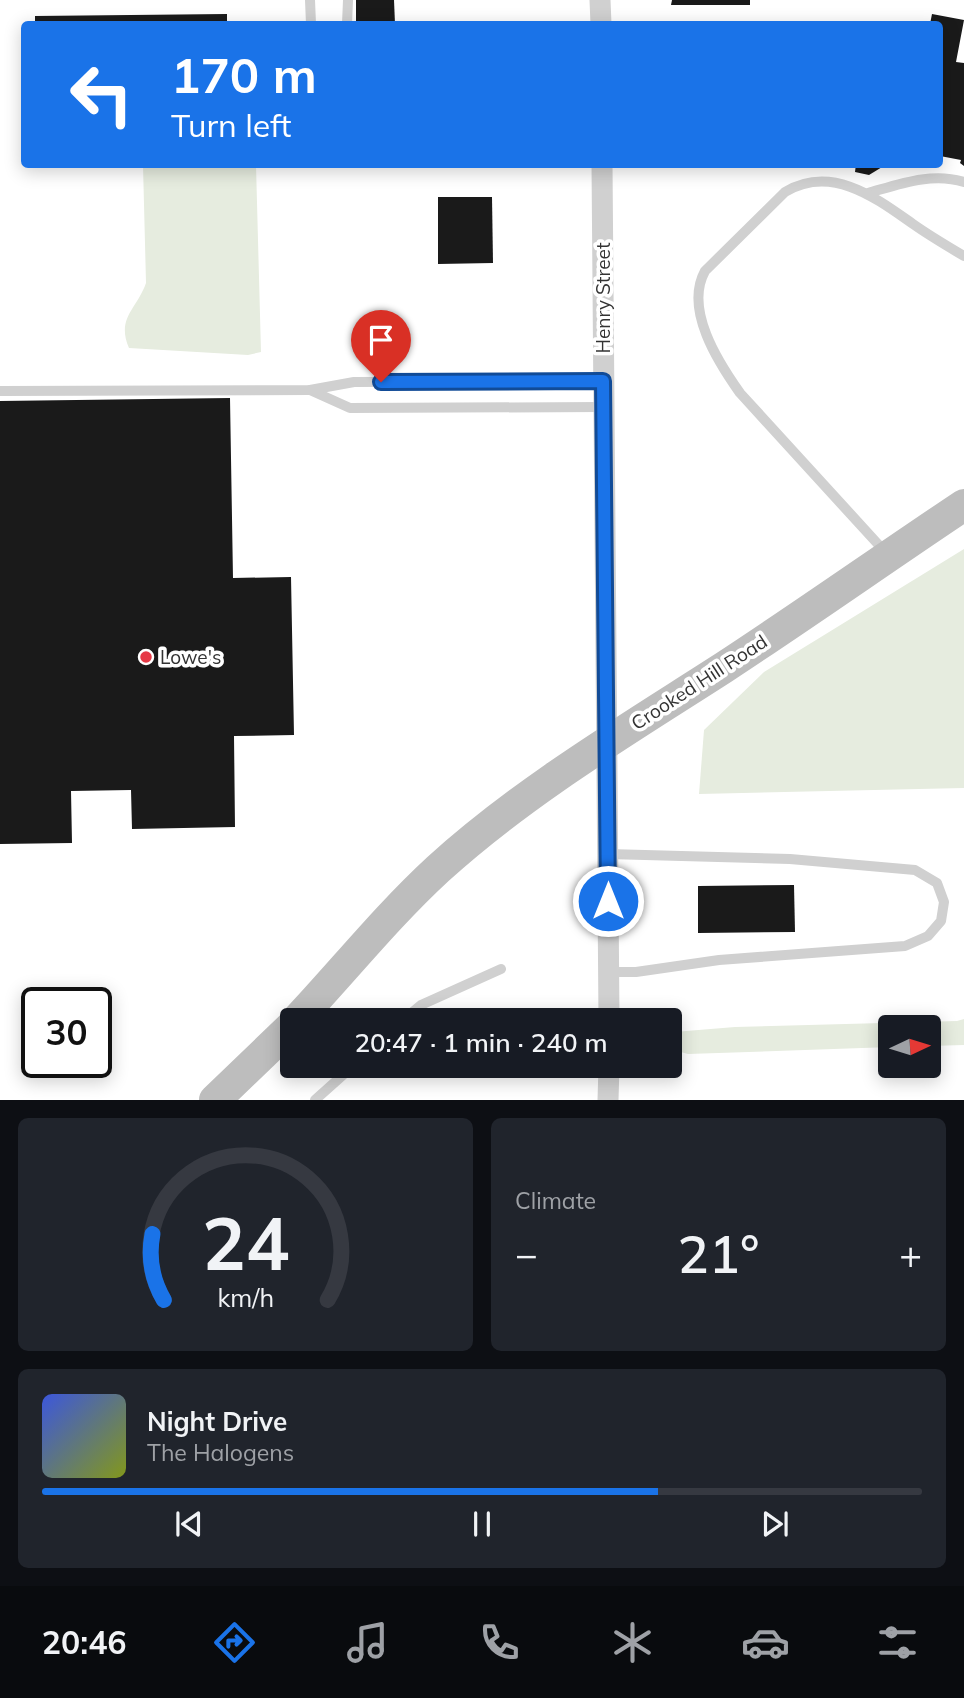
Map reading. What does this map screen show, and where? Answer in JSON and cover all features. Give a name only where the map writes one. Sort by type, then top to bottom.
[{"type":"main road","name":"Crooked Hill Road","points":[[309,1008],[376,932],[438,869],[517,804],[964,505]]},
{"type":"main road","points":[[215,1100],[280,1038]]},
{"type":"street","points":[[600,0],[601,21]]},
{"type":"street","name":"Henry Street","points":[[602,168],[609,1008]]},
{"type":"street","points":[[608,1078],[608,1100]]},
{"type":"lane","points":[[310,0],[311,21]]},
{"type":"lane","points":[[347,21],[348,0]]},
{"type":"lane","points":[[868,192],[917,179],[950,177],[964,182]]},
{"type":"lane","points":[[889,557],[740,393],[721,366],[706,337],[699,293],[700,280],[705,271],[785,192],[796,185],[829,182],[868,192],[964,256]]},
{"type":"lane","points":[[0,391],[310,390],[354,382],[603,381]]},
{"type":"lane","points":[[310,390],[350,408],[603,407]]},
{"type":"lane","points":[[608,854],[790,859],[915,870],[937,883],[944,902],[941,921],[928,936],[905,946],[719,960],[636,972],[608,972]]},
{"type":"lane","points":[[417,1008],[501,969]]},
{"type":"lane","points":[[318,1098],[340,1078]]},
{"type":"shaded area","points":[[143,168],[256,168],[261,352],[248,355],[129,348],[126,321],[146,283]]},
{"type":"shaded area","points":[[964,549],[964,788],[699,794],[704,730],[764,672]]},
{"type":"shaded area","points":[[964,1019],[964,1045],[942,1046],[942,1021]]},
{"type":"shaded area","points":[[878,1023],[878,1047],[682,1052],[682,1031],[735,1027]]},
{"type":"building","points":[[356,0],[394,0],[395,21],[356,21]]},
{"type":"building","points":[[672,0],[750,0],[750,5],[671,5]]},
{"type":"building","points":[[227,14],[227,21],[35,21],[35,16]]},
{"type":"building","points":[[932,14],[964,20],[956,62],[964,63],[964,166],[960,163],[961,160],[943,157],[943,21],[931,21]]},
{"type":"building","points":[[856,168],[880,168],[869,175],[855,172]]},
{"type":"building","points":[[438,197],[492,197],[493,263],[438,264]]},
{"type":"building","name":"Lowe's","points":[[230,398],[233,578],[291,577],[294,735],[234,736],[235,827],[132,829],[131,790],[71,791],[72,843],[0,844],[0,401]]},
{"type":"building","points":[[794,885],[795,932],[698,933],[698,886]]},
{"type":"place","name":"Lowe's","points":[[146,657]]},
{"type":"route","points":[[381,382],[603,381],[608,901]]}]
